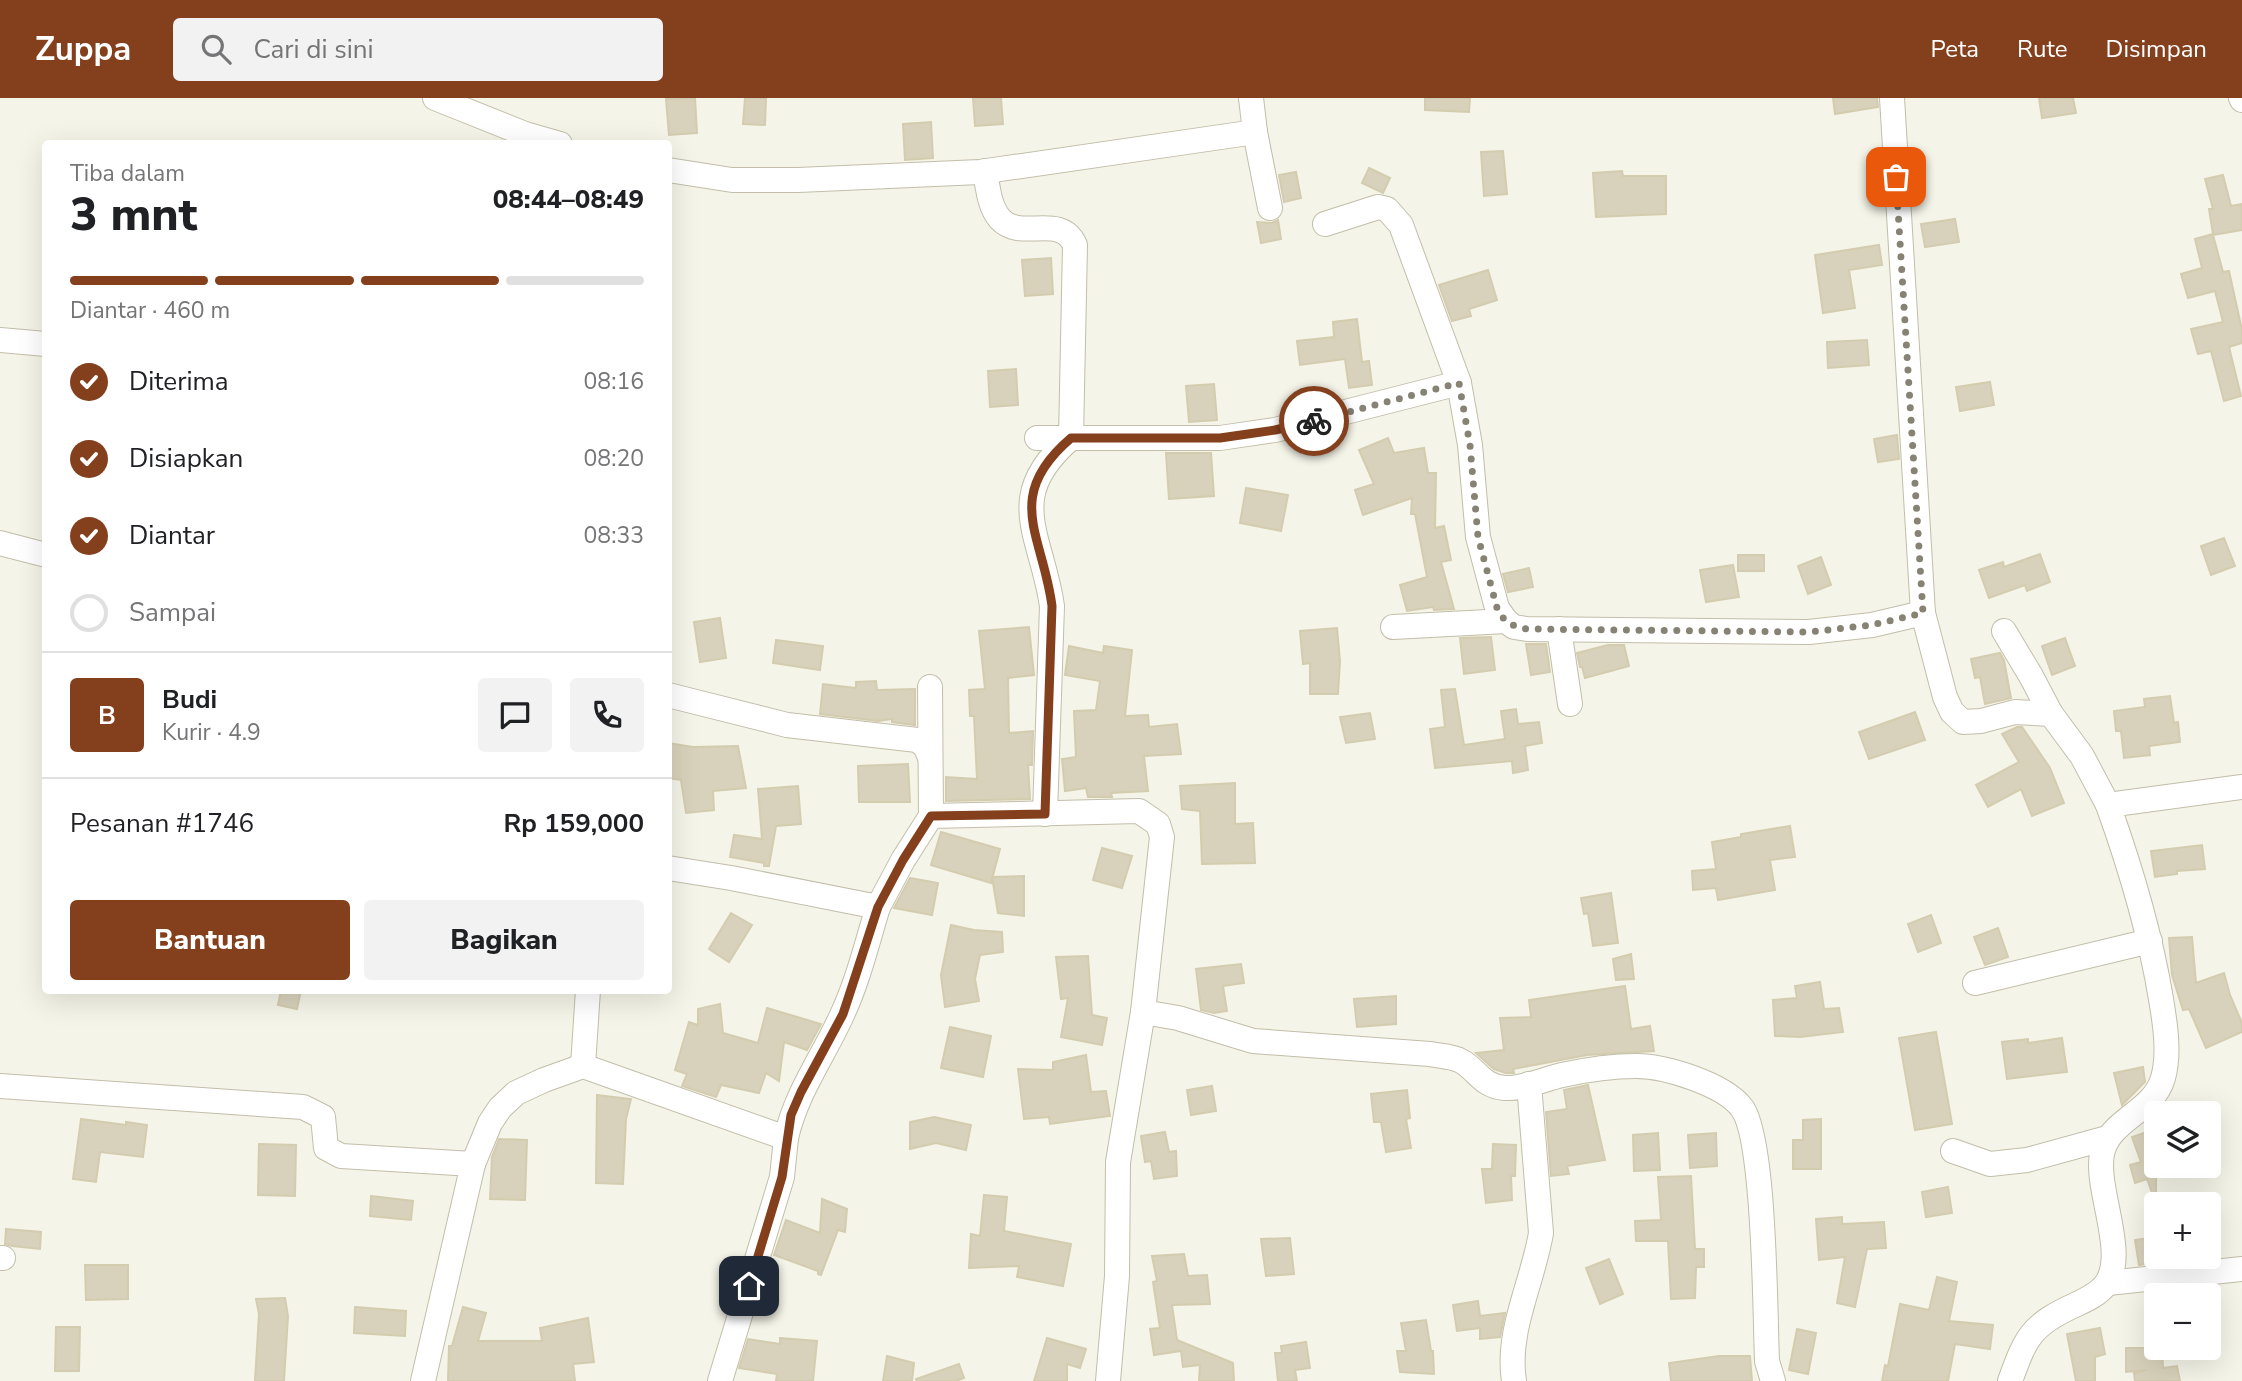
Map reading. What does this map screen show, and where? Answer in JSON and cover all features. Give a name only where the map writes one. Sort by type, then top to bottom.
[{"type":"street","points":[[435,98],[546,140]]},
{"type":"street","points":[[1251,98],[1270,208]]},
{"type":"street","points":[[1892,98],[1923,613],[1945,696],[1963,722],[1972,723],[2015,712],[2051,713]]},
{"type":"street","points":[[672,171],[732,180],[985,172],[1255,132]]},
{"type":"street","points":[[985,172],[990,201],[1002,222],[1012,227],[1055,228],[1066,233],[1075,245],[1071,438],[1055,452],[1042,471],[1030,504],[1032,529],[1052,606],[1045,814]]},
{"type":"street","points":[[1325,224],[1368,208],[1387,209],[1407,238],[1459,383],[1470,445],[1478,537],[1497,608],[1514,627],[1809,632],[1872,625],[1923,613]]},
{"type":"street","points":[[0,340],[42,344]]},
{"type":"street","points":[[1037,438],[1220,438],[1275,430],[1459,383]]},
{"type":"street","points":[[0,543],[42,554]]},
{"type":"street","points":[[1393,627],[1506,621]]},
{"type":"street","points":[[1559,629],[1570,704]]},
{"type":"street","points":[[1953,1151],[1990,1164],[2027,1160],[2107,1138],[2152,1101],[2163,1077],[2166,1027],[2150,941],[2130,865],[2108,805],[2082,756],[2051,713],[2004,631]]},
{"type":"street","points":[[720,1381],[782,1177],[791,1115],[843,1014],[878,907],[931,816],[930,687]]},
{"type":"street","points":[[672,696],[787,725],[917,740],[925,746],[930,757]]},
{"type":"street","points":[[2108,805],[2242,787]]},
{"type":"street","points":[[931,816],[1139,811],[1158,824],[1161,837],[1143,1012],[1118,1162],[1116,1276],[1108,1381]]},
{"type":"street","points":[[672,869],[878,907]]},
{"type":"street","points":[[1975,983],[2150,941]]},
{"type":"street","points":[[583,1066],[588,994]]},
{"type":"street","points":[[1143,1012],[1178,1018],[1253,1041],[1430,1054],[1454,1059],[1462,1062],[1481,1079],[1507,1088],[1592,1070],[1633,1066],[1656,1067],[1724,1093],[1743,1109],[1753,1137],[1767,1361],[1773,1381]]},
{"type":"street","points":[[423,1381],[473,1164],[490,1123],[500,1108],[516,1093],[583,1066],[786,1138]]},
{"type":"street","points":[[1514,1381],[1518,1319],[1541,1233],[1529,1084]]},
{"type":"street","points":[[0,1087],[303,1107],[323,1117],[326,1148],[341,1156],[473,1164]]},
{"type":"street","points":[[2107,1138],[2102,1155],[2102,1178],[2113,1241],[2113,1262],[2108,1283]]},
{"type":"street","points":[[2010,1381],[2024,1343],[2042,1322],[2086,1300],[2108,1283],[2242,1269]]},
{"type":"building","points":[[695,98],[697,133],[669,135],[666,99]]},
{"type":"building","points":[[745,98],[766,98],[765,125],[743,124]]},
{"type":"building","points":[[973,98],[1001,98],[1003,124],[975,126]]},
{"type":"building","points":[[1425,98],[1470,98],[1469,112],[1425,110]]},
{"type":"building","points":[[1833,98],[1877,98],[1878,107],[1835,114]]},
{"type":"building","points":[[2039,98],[2073,98],[2076,113],[2042,118]]},
{"type":"building","points":[[931,122],[933,158],[905,160],[903,124]]},
{"type":"building","points":[[1503,151],[1507,194],[1484,196],[1481,152]]},
{"type":"building","points":[[1369,168],[1390,178],[1383,193],[1362,183]]},
{"type":"building","points":[[1622,171],[1623,176],[1666,176],[1666,214],[1596,217],[1593,173]]},
{"type":"building","points":[[1296,172],[1301,198],[1284,202],[1279,175]]},
{"type":"building","points":[[2223,175],[2231,206],[2242,204],[2242,230],[2213,235],[2223,272],[2229,271],[2242,330],[2242,343],[2229,347],[2241,396],[2224,401],[2211,351],[2198,354],[2191,329],[2223,322],[2215,291],[2188,298],[2181,274],[2202,268],[2195,239],[2213,234],[2209,209],[2213,209],[2205,179]]},
{"type":"building","points":[[1955,219],[1959,242],[1925,247],[1921,224]]},
{"type":"building","points":[[1278,220],[1281,239],[1261,243],[1257,222],[1272,223]]},
{"type":"building","points":[[1879,245],[1882,265],[1849,270],[1855,308],[1823,313],[1815,255]]},
{"type":"building","points":[[1051,258],[1053,294],[1025,296],[1022,260]]},
{"type":"building","points":[[1488,270],[1497,300],[1469,309],[1471,316],[1452,321],[1439,285]]},
{"type":"building","points":[[1357,319],[1362,362],[1369,361],[1372,385],[1349,388],[1345,359],[1300,365],[1297,341],[1334,337],[1333,322]]},
{"type":"building","points":[[1867,340],[1869,365],[1828,368],[1827,342]]},
{"type":"building","points":[[1016,369],[1018,405],[990,407],[988,371]]},
{"type":"building","points":[[1990,382],[1994,405],[1960,411],[1956,387]]},
{"type":"building","points":[[1214,384],[1217,420],[1189,422],[1186,386]]},
{"type":"building","points":[[1897,435],[1899,459],[1878,462],[1874,439]]},
{"type":"building","points":[[1388,438],[1394,453],[1424,448],[1428,473],[1436,473],[1435,528],[1444,526],[1451,560],[1441,562],[1454,609],[1434,610],[1433,607],[1407,611],[1400,585],[1427,577],[1415,514],[1411,514],[1412,498],[1363,515],[1355,490],[1374,484],[1359,450]]},
{"type":"building","points":[[1166,453],[1211,453],[1214,496],[1169,499]]},
{"type":"building","points":[[1246,488],[1288,495],[1281,531],[1240,523]]},
{"type":"building","points":[[2224,538],[2235,566],[2211,575],[2201,546]]},
{"type":"building","points":[[2040,554],[2050,582],[2027,591],[2025,585],[1989,598],[1979,570],[2003,562],[2004,567]]},
{"type":"building","points":[[1738,555],[1764,555],[1764,571],[1738,571]]},
{"type":"building","points":[[1821,557],[1831,585],[1808,594],[1798,566]]},
{"type":"building","points":[[1733,565],[1739,597],[1706,602],[1700,570]]},
{"type":"building","points":[[1529,568],[1533,587],[1508,592],[1503,574]]},
{"type":"building","points":[[720,618],[726,658],[700,662],[694,622]]},
{"type":"building","points":[[1029,627],[1034,675],[1008,678],[1009,733],[1033,731],[1032,765],[1028,765],[1030,799],[946,801],[946,777],[977,779],[974,716],[970,716],[969,690],[985,689],[979,631]]},
{"type":"building","points":[[1337,628],[1340,661],[1338,694],[1310,694],[1310,663],[1303,664],[1300,631]]},
{"type":"building","points":[[1491,637],[1495,670],[1464,674],[1460,638]]},
{"type":"building","points":[[2065,638],[2075,666],[2052,675],[2042,646]]},
{"type":"building","points":[[776,640],[823,646],[820,670],[773,663]]},
{"type":"building","points":[[1526,644],[1546,644],[1550,672],[1531,675]]},
{"type":"building","points":[[1608,645],[1624,645],[1629,666],[1585,678],[1577,653]]},
{"type":"building","points":[[1069,646],[1103,653],[1104,646],[1132,650],[1125,716],[1148,715],[1149,727],[1177,724],[1181,754],[1144,756],[1148,791],[1111,793],[1112,797],[1088,797],[1086,788],[1065,791],[1062,759],[1076,757],[1074,711],[1096,710],[1100,681],[1065,675]]},
{"type":"building","points":[[2000,653],[2004,660],[2011,698],[1985,704],[1980,677],[1975,678],[1971,659]]},
{"type":"building","points":[[876,681],[877,690],[915,689],[915,725],[892,722],[892,719],[878,721],[820,714],[823,684],[856,688],[856,682]]},
{"type":"building","points":[[1455,689],[1464,745],[1505,739],[1501,711],[1516,709],[1518,724],[1539,722],[1542,743],[1525,746],[1528,770],[1513,773],[1512,761],[1435,768],[1430,729],[1445,727],[1441,690]]},
{"type":"building","points":[[2170,696],[2174,723],[2178,722],[2180,742],[2149,746],[2150,755],[2124,758],[2121,731],[2116,731],[2114,711],[2145,707],[2144,699]]},
{"type":"building","points":[[1915,712],[1925,740],[1869,759],[1859,732]]},
{"type":"building","points":[[1370,713],[1375,739],[1346,743],[1340,717]]},
{"type":"building","points":[[2022,727],[2050,768],[2064,803],[2032,816],[2021,789],[1988,807],[1976,785],[2019,762],[2002,734]]},
{"type":"building","points":[[672,744],[693,747],[738,746],[746,788],[713,791],[714,810],[686,813],[681,780],[672,779]]},
{"type":"building","points":[[908,764],[910,802],[859,802],[858,766]]},
{"type":"building","points":[[1235,783],[1235,824],[1253,823],[1255,863],[1202,864],[1200,811],[1182,809],[1180,786]]},
{"type":"building","points":[[798,786],[801,824],[776,826],[769,866],[730,857],[734,835],[762,839],[758,789]]},
{"type":"building","points":[[1790,826],[1795,857],[1770,860],[1775,890],[1718,900],[1716,888],[1693,890],[1692,871],[1716,869],[1712,842]]},
{"type":"building","points":[[941,832],[1000,849],[991,883],[931,865]]},
{"type":"building","points":[[2202,845],[2205,869],[2177,871],[2177,874],[2155,877],[2151,851]]},
{"type":"building","points":[[1102,848],[1132,856],[1122,888],[1093,880]]},
{"type":"building","points":[[1024,876],[1024,916],[998,913],[992,877]]},
{"type":"building","points":[[910,878],[938,883],[932,915],[894,908]]},
{"type":"building","points":[[1611,893],[1618,943],[1593,946],[1588,913],[1584,914],[1581,898]]},
{"type":"building","points":[[731,913],[752,925],[729,962],[709,949]]},
{"type":"building","points":[[1931,915],[1941,943],[1918,952],[1908,924]]},
{"type":"building","points":[[951,925],[1002,932],[1003,952],[980,955],[975,979],[979,1001],[945,1007],[941,975]]},
{"type":"building","points":[[1998,928],[2008,957],[1985,965],[1974,937]]},
{"type":"building","points":[[2192,937],[2196,983],[2224,973],[2242,1023],[2242,1032],[2206,1048],[2189,1009],[2183,1010],[2172,975],[2169,938]]},
{"type":"building","points":[[1631,954],[1634,979],[1616,980],[1613,959]]},
{"type":"building","points":[[1088,956],[1092,1015],[1107,1018],[1102,1045],[1061,1037],[1068,998],[1061,999],[1056,957]]},
{"type":"building","points":[[1241,964],[1244,983],[1223,986],[1227,1011],[1214,1013],[1201,1010],[1196,969]]},
{"type":"building","points":[[1820,982],[1824,1009],[1839,1008],[1843,1032],[1800,1037],[1775,1036],[1773,1000],[1797,998],[1795,986]]},
{"type":"building","points":[[1625,986],[1631,1029],[1650,1026],[1654,1051],[1587,1055],[1513,1069],[1514,1073],[1494,1069],[1476,1053],[1504,1050],[1500,1018],[1531,1017],[1529,1000]]},
{"type":"building","points":[[280,994],[300,994],[297,1009],[278,1005]]},
{"type":"building","points":[[1396,996],[1396,1024],[1357,1027],[1354,999]]},
{"type":"building","points":[[720,1004],[723,1033],[758,1043],[767,1008],[821,1024],[807,1050],[784,1042],[779,1081],[766,1073],[759,1093],[721,1085],[716,1097],[682,1086],[687,1074],[675,1070],[689,1022],[698,1025],[698,1009]]},
{"type":"building","points":[[950,1027],[991,1036],[983,1077],[941,1068]]},
{"type":"building","points":[[1936,1032],[1952,1124],[1915,1130],[1899,1038]]},
{"type":"building","points":[[2062,1038],[2067,1072],[2007,1079],[2002,1042],[2028,1039],[2028,1043]]},
{"type":"building","points":[[1086,1055],[1091,1092],[1106,1091],[1110,1116],[1050,1124],[1049,1117],[1024,1119],[1018,1069],[1053,1070],[1053,1062]]},
{"type":"building","points":[[2143,1067],[2145,1082],[2122,1105],[2114,1073]]},
{"type":"building","points":[[1588,1085],[1605,1160],[1567,1166],[1569,1174],[1551,1176],[1546,1112],[1567,1109],[1564,1090]]},
{"type":"building","points":[[1212,1086],[1216,1111],[1191,1115],[1187,1090]]},
{"type":"building","points":[[1407,1090],[1410,1118],[1406,1119],[1411,1148],[1386,1152],[1381,1122],[1374,1122],[1371,1094]]},
{"type":"building","points":[[597,1095],[631,1099],[626,1119],[623,1184],[596,1183]]},
{"type":"building","points":[[934,1117],[971,1125],[966,1150],[936,1143],[910,1149],[910,1122]]},
{"type":"building","points":[[81,1119],[147,1125],[143,1157],[100,1152],[96,1182],[73,1179]]},
{"type":"building","points":[[1821,1119],[1821,1169],[1793,1169],[1793,1140],[1803,1140],[1803,1120]]},
{"type":"building","points":[[1165,1132],[1169,1152],[1176,1151],[1177,1176],[1154,1179],[1151,1161],[1145,1162],[1141,1136]]},
{"type":"building","points":[[1658,1133],[1660,1170],[1634,1171],[1633,1135]]},
{"type":"building","points":[[1716,1133],[1717,1166],[1690,1168],[1688,1135]]},
{"type":"building","points":[[2144,1133],[2144,1178],[2156,1178],[2156,1192],[2152,1192],[2147,1179],[2135,1183],[2130,1165],[2141,1162],[2132,1137]]},
{"type":"building","points":[[499,1139],[527,1140],[525,1200],[490,1199],[492,1157]]},
{"type":"building","points":[[259,1144],[296,1145],[295,1196],[258,1195]]},
{"type":"building","points":[[1493,1144],[1516,1145],[1515,1176],[1511,1176],[1512,1200],[1486,1203],[1482,1169],[1492,1169]]},
{"type":"building","points":[[1691,1176],[1695,1249],[1704,1249],[1704,1267],[1696,1267],[1695,1298],[1671,1299],[1668,1241],[1636,1241],[1635,1221],[1661,1220],[1658,1177]]},
{"type":"building","points":[[1948,1187],[1952,1213],[1926,1217],[1922,1192]]},
{"type":"building","points":[[984,1195],[1007,1197],[1004,1231],[1071,1244],[1063,1286],[1017,1277],[1019,1266],[969,1268],[971,1234],[980,1236]]},
{"type":"building","points":[[371,1196],[413,1201],[411,1220],[370,1216]]},
{"type":"building","points":[[822,1199],[847,1209],[845,1232],[838,1230],[821,1275],[818,1271],[774,1255],[786,1220],[820,1233]]},
{"type":"building","points":[[1842,1217],[1842,1224],[1884,1222],[1886,1248],[1867,1249],[1855,1307],[1837,1303],[1845,1257],[1819,1260],[1816,1219]]},
{"type":"building","points":[[6,1229],[41,1232],[40,1249],[5,1244]]},
{"type":"building","points":[[1290,1238],[1294,1274],[1266,1276],[1261,1239]]},
{"type":"building","points":[[2144,1239],[2144,1264],[2139,1265],[2135,1240]]},
{"type":"building","points":[[1184,1254],[1188,1276],[1207,1275],[1210,1304],[1172,1305],[1177,1340],[1233,1363],[1234,1381],[1199,1381],[1200,1365],[1183,1367],[1181,1351],[1154,1355],[1150,1329],[1160,1328],[1153,1282],[1157,1281],[1152,1256]]},
{"type":"building","points":[[1609,1259],[1623,1294],[1600,1304],[1586,1268]]},
{"type":"building","points":[[85,1265],[128,1265],[128,1299],[86,1300]]},
{"type":"building","points":[[1937,1277],[1957,1282],[1949,1321],[1993,1325],[1990,1349],[1955,1344],[1948,1381],[1882,1381],[1885,1365],[1888,1366],[1900,1304],[1929,1310]]},
{"type":"building","points":[[285,1298],[288,1316],[284,1381],[255,1381],[259,1314],[256,1299]]},
{"type":"building","points":[[1478,1301],[1480,1316],[1505,1313],[1500,1337],[1480,1339],[1480,1328],[1457,1331],[1453,1305]]},
{"type":"building","points":[[355,1307],[406,1311],[405,1336],[354,1333]]},
{"type":"building","points":[[463,1307],[486,1313],[478,1341],[542,1341],[540,1328],[588,1318],[594,1362],[573,1364],[575,1381],[448,1381],[449,1346],[452,1346]]},
{"type":"building","points":[[1426,1320],[1433,1351],[1434,1374],[1400,1372],[1397,1351],[1406,1351],[1401,1323]]},
{"type":"building","points":[[56,1327],[80,1327],[79,1371],[55,1371]]},
{"type":"building","points":[[2100,1328],[2105,1354],[2095,1357],[2095,1381],[2076,1381],[2067,1334]]},
{"type":"building","points":[[1797,1329],[1816,1333],[1808,1374],[1789,1370]]},
{"type":"building","points":[[780,1338],[817,1341],[813,1381],[776,1381],[777,1374],[739,1368],[748,1339],[780,1344]]},
{"type":"building","points":[[1047,1338],[1086,1349],[1080,1368],[1067,1364],[1067,1381],[1034,1381]]},
{"type":"building","points":[[1306,1342],[1310,1368],[1295,1370],[1297,1381],[1278,1381],[1275,1353],[1282,1353],[1281,1346]]},
{"type":"building","points":[[2126,1348],[2144,1348],[2144,1360],[2163,1360],[2163,1368],[2177,1366],[2180,1381],[2135,1381],[2134,1373],[2147,1370],[2126,1372]]},
{"type":"building","points":[[887,1356],[914,1363],[912,1381],[883,1381]]},
{"type":"building","points":[[1719,1356],[1750,1356],[1752,1381],[1671,1381],[1669,1363]]},
{"type":"building","points":[[959,1364],[964,1378],[956,1381],[916,1379]]},
{"type":"way so far","points":[[1314,421],[1459,383],[1470,445],[1478,537],[1497,608],[1501,617],[1514,627],[1809,632],[1872,625],[1923,613],[1896,177]]},
{"type":"route","points":[[749,1286],[782,1177],[791,1115],[843,1014],[878,907],[903,860],[931,816],[1045,814],[1052,606],[1032,529],[1030,504],[1042,471],[1055,452],[1071,438],[1220,438],[1314,421]]}]
